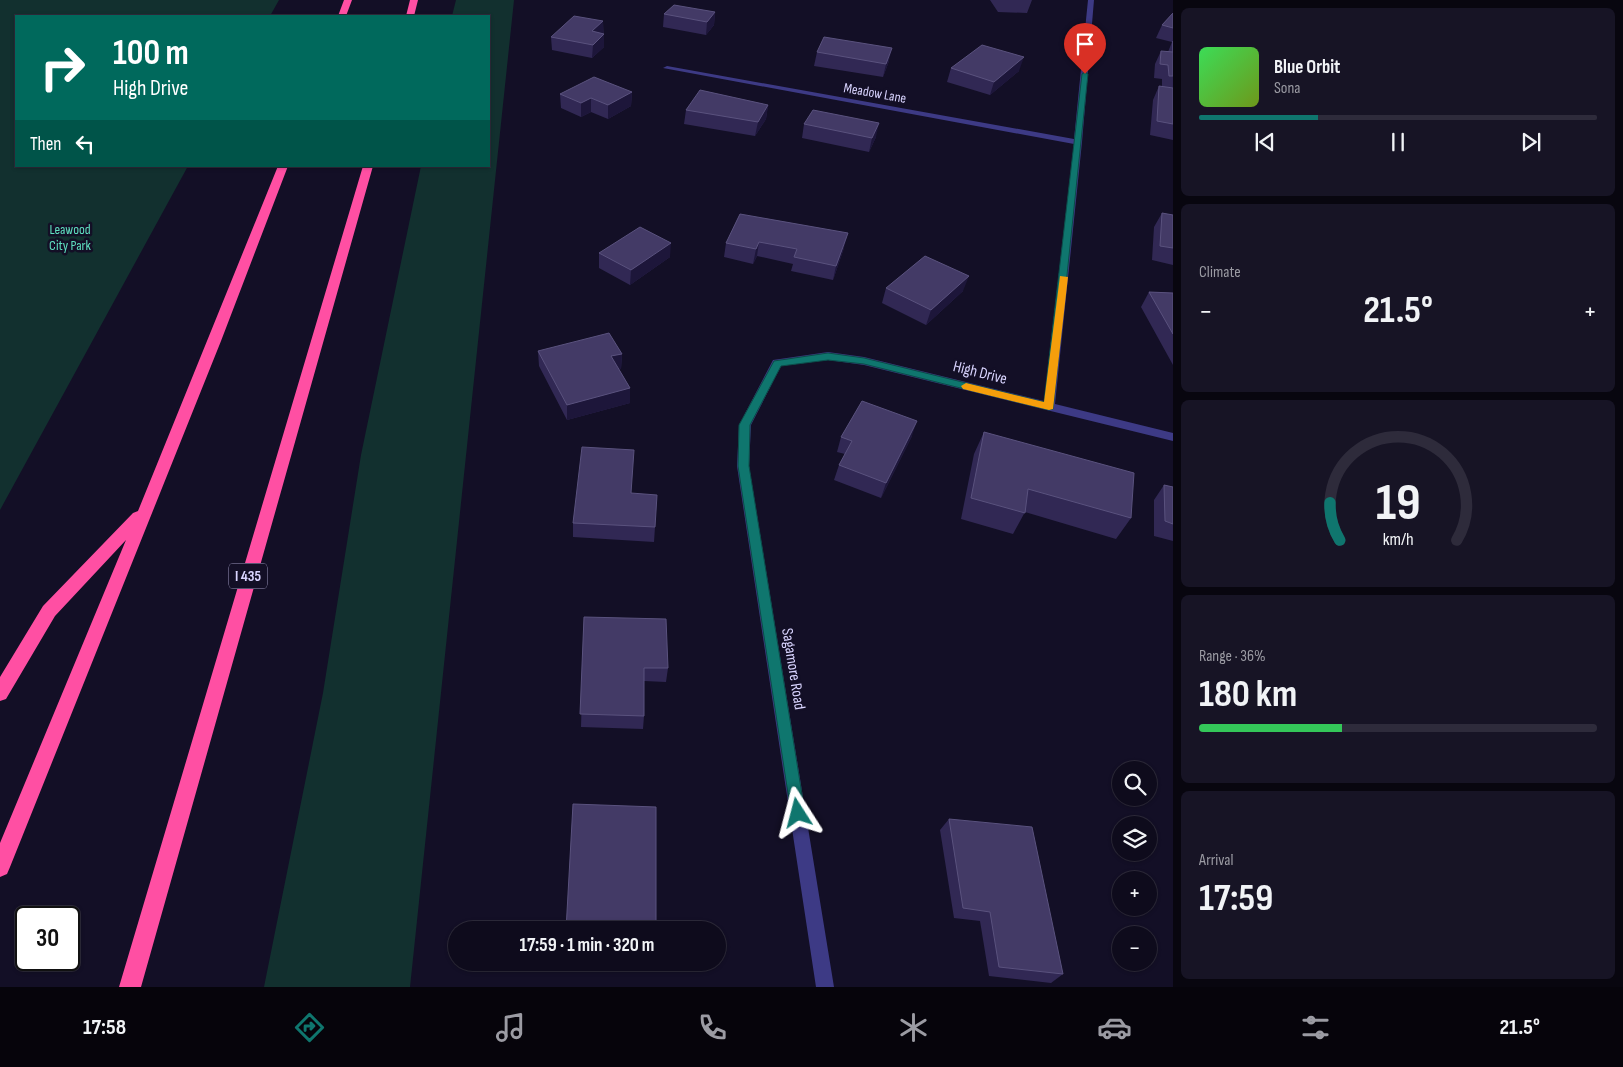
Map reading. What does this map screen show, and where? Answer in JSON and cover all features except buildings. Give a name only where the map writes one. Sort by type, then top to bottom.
[{"type":"highway","points":[[342,15],[348,0]]},
{"type":"highway","points":[[410,15],[414,0]]},
{"type":"highway","points":[[0,867],[215,341],[283,167]]},
{"type":"highway","name":"I 435","points":[[130,987],[368,167]]},
{"type":"highway","points":[[0,693],[49,611],[144,511]]},
{"type":"street","points":[[1049,406],[1078,142],[1091,0]]},
{"type":"street","name":"Meadow Lane","points":[[667,68],[1078,142]]},
{"type":"street","name":"High Drive","points":[[778,364],[828,356],[864,361],[1173,437]]},
{"type":"street","name":"Sagamore Road","points":[[778,364],[745,425],[744,466],[825,987]]},
{"type":"green space","name":"Leawood City Park","points":[[0,0],[279,0],[271,15],[15,15],[15,167],[187,167],[0,510]]},
{"type":"green space","points":[[456,0],[514,0],[410,987],[264,987],[323,693],[361,455],[421,167],[490,167],[490,15],[452,15]]},
{"type":"slow traffic","points":[[966,386],[1049,406],[1063,277]]},
{"type":"route","points":[[798,813],[744,466],[745,425],[769,376],[778,364],[828,356],[864,361],[1049,406],[1085,74]]}]
